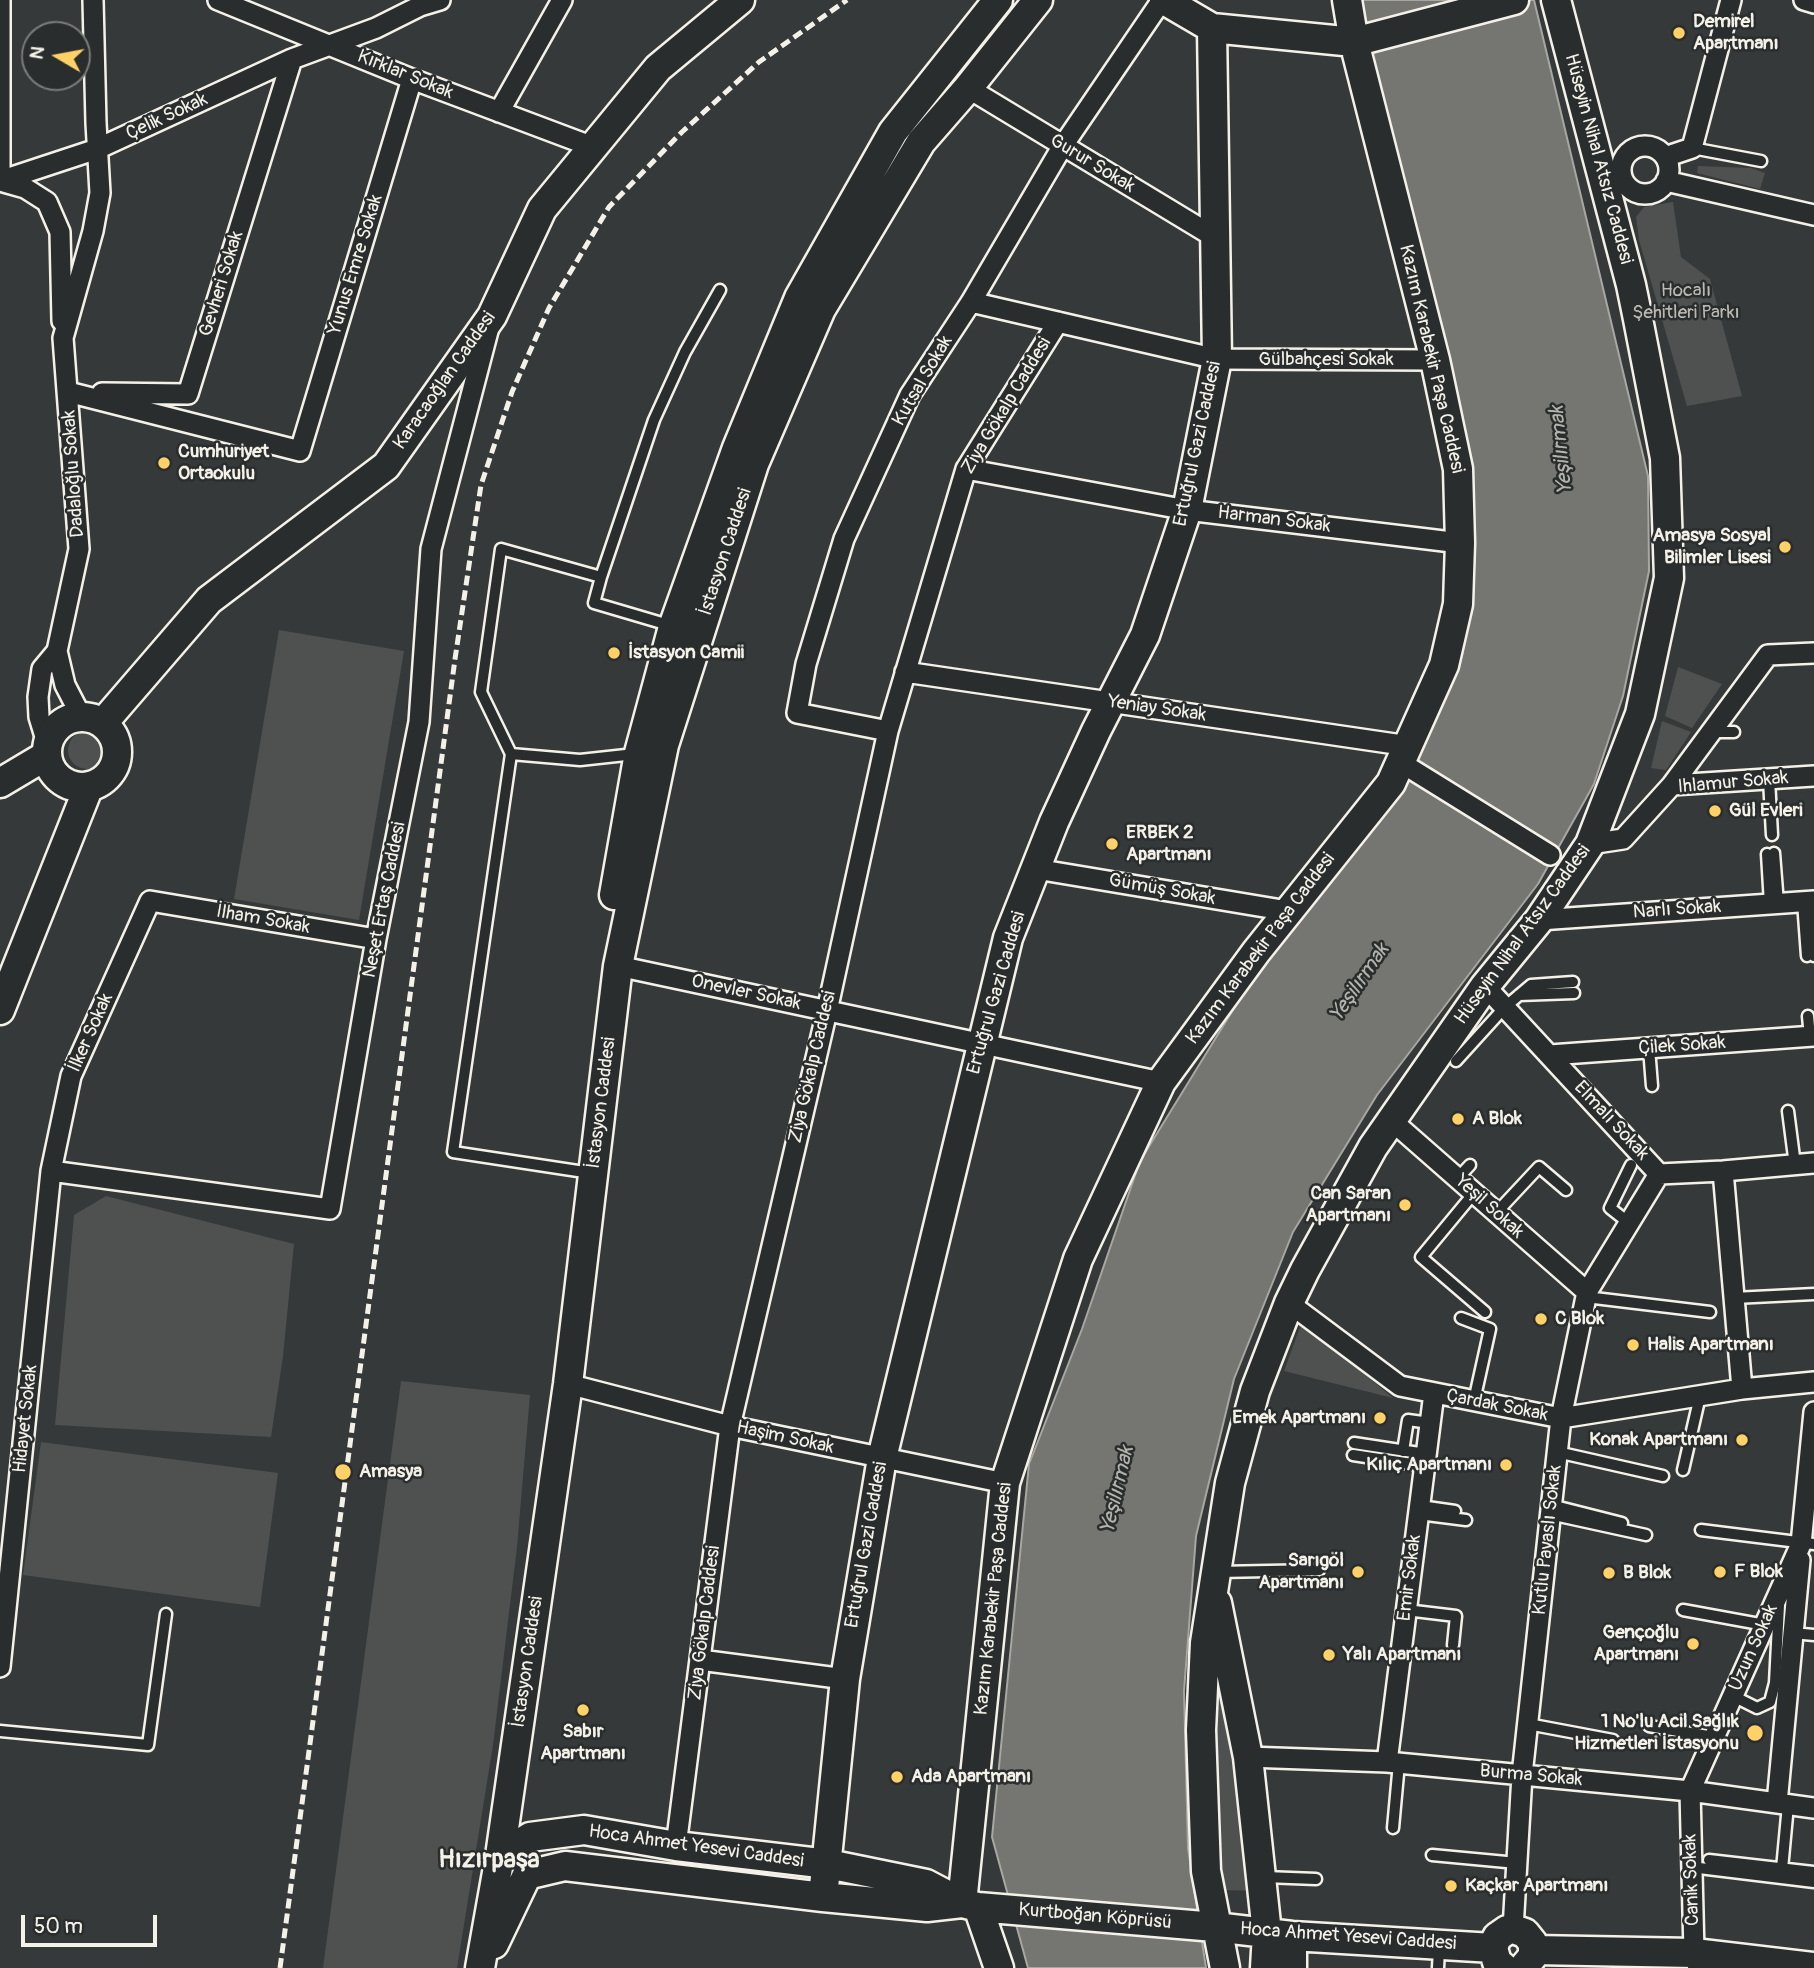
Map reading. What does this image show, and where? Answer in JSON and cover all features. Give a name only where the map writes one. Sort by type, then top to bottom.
[{"type":"street","points":[[0,0],[0,181]]},
{"type":"street","name":"Dadaloğlu Sokak","points":[[63,338],[93,231],[100,194],[93,0]]},
{"type":"street","name":"Kırklar Sokak","points":[[218,0],[412,79],[593,146]]},
{"type":"street","name":"Çelik Sokak","points":[[0,181],[97,149],[292,59],[376,27],[416,3],[440,0]]},
{"type":"street","points":[[499,112],[562,0]]},
{"type":"street","name":"Karacaoğlan Caddesi","points":[[92,720],[209,600],[386,466],[492,316],[542,208],[658,68],[740,0]]},
{"type":"street","name":"İstasyon Caddesi","points":[[500,1856],[568,1384],[609,920],[639,753],[673,626],[737,448],[799,298],[892,132],[998,0]]},
{"type":"street","name":"İstasyon Caddesi","points":[[585,1172],[618,966],[664,745],[754,464],[821,309],[922,142],[1038,0]]},
{"type":"street","points":[[1163,0],[1212,28],[1354,42],[1514,0]]},
{"type":"street","name":"Kutsal Sokak","points":[[888,731],[797,713],[806,664],[844,539],[910,395],[971,302],[1062,147],[1163,0]]},
{"type":"street","name":"Kazım Karabekir Paşa Caddesi","points":[[976,1906],[1005,1483],[1078,1259],[1161,1082],[1288,911],[1391,783],[1444,665],[1458,604],[1458,469],[1435,360],[1354,42],[1348,0]]},
{"type":"street","name":"Hüseyin Nihal Atsız Caddesi","points":[[1225,1968],[1209,1926],[1201,1730],[1205,1643],[1230,1483],[1251,1403],[1289,1303],[1305,1270],[1391,1120],[1485,986],[1539,920],[1590,845],[1640,714],[1669,578],[1665,458],[1612,176],[1556,0]]},
{"type":"street","points":[[1731,0],[1692,148],[1665,156],[1669,172],[1666,181],[1814,215]]},
{"type":"street","points":[[1804,0],[1814,3]]},
{"type":"street","name":"Ertuğrul Gazi Caddesi","points":[[823,1897],[845,1679],[882,1458],[981,1043],[1009,938],[1054,822],[1145,635],[1187,510],[1217,359],[1212,28]]},
{"type":"street","name":"Gevheri Sokak","points":[[68,392],[188,394],[292,59]]},
{"type":"street","name":"Yunus Emre Sokak","points":[[68,392],[300,451],[412,79]]},
{"type":"street","name":"Gurur Sokak","points":[[968,88],[1216,238]]},
{"type":"street","name":"Hüseyin Nihal Atsız Caddesi","points":[[1612,176],[1625,156],[1638,146],[1653,147],[1665,156]]},
{"type":"street","name":"Hüseyin Nihal Atsız Caddesi","points":[[1612,176],[1641,194],[1656,191],[1666,181]]},
{"type":"street","name":"Dadaloğlu Sokak","points":[[0,181],[25,188],[47,202],[60,232],[63,338],[79,549],[57,650],[65,685],[92,720]]},
{"type":"street","name":"Gülbahçesi Sokak","points":[[971,302],[1217,359],[1435,360]]},
{"type":"street","name":"Neşet Ertaş Caddesi","points":[[51,1171],[330,1209],[376,939],[419,722],[431,549],[492,316]]},
{"type":"street","name":"Ziya Gökalp Caddesi","points":[[676,1846],[730,1426],[827,1010],[888,731],[966,469],[1058,322]]},
{"type":"street","name":"Harman Sokak","points":[[966,469],[1187,510],[1460,542]]},
{"type":"street","name":"Dadaloğlu Sokak","points":[[47,749],[39,717],[38,697],[42,669],[57,650]]},
{"type":"street","points":[[1672,785],[1768,655],[1814,653]]},
{"type":"street","name":"Yeniay Sokak","points":[[905,671],[1112,702],[1404,754]]},
{"type":"street","points":[[92,720],[111,732],[116,742],[114,764],[100,782],[78,787],[57,776],[50,767],[47,749],[52,732],[60,724],[92,720]]},
{"type":"street","points":[[0,783],[47,749]]},
{"type":"street","points":[[1404,754],[1550,855]]},
{"type":"street","name":"Ihlamur Sokak","points":[[1590,845],[1623,839],[1672,785],[1814,776]]},
{"type":"street","points":[[0,1010],[89,786]]},
{"type":"street","name":"Gümüş Sokak","points":[[1036,869],[1288,911]]},
{"type":"street","name":"İlham Sokak","points":[[150,901],[376,939]]},
{"type":"street","name":"İlker Sokak","points":[[51,1171],[71,1076],[150,901]]},
{"type":"street","name":"Narlı Sokak","points":[[1539,920],[1809,901]]},
{"type":"street","name":"Onevler Sokak","points":[[618,966],[1161,1082]]},
{"type":"street","name":"Elmalı Sokak","points":[[1485,986],[1512,1001],[1550,1055],[1659,1174],[1804,1164]]},
{"type":"street","name":"Çilek Sokak","points":[[1550,1055],[1812,1037]]},
{"type":"street","name":"Yeşil Sokak","points":[[1391,1120],[1464,1172],[1474,1193],[1587,1295]]},
{"type":"street","name":"Hidayet Sokak","points":[[0,1667],[51,1171]]},
{"type":"street","points":[[1723,1171],[1742,1389]]},
{"type":"street","name":"Kutlu Payaslı Sokak","points":[[1513,1929],[1522,1775],[1561,1418],[1587,1295],[1659,1174]]},
{"type":"street","name":"Çardak Sokak","points":[[1289,1303],[1399,1386],[1561,1418],[1742,1389],[1814,1382]]},
{"type":"street","name":"Haşim Sokak","points":[[568,1384],[730,1426],[1005,1483]]},
{"type":"street","name":"Emir Sokak","points":[[1393,1762],[1406,1610],[1434,1393]]},
{"type":"street","name":"Uzun Sokak","points":[[1783,1804],[1793,1633],[1808,1544],[1814,1412]]},
{"type":"street","name":"Uzun Sokak","points":[[1690,1791],[1779,1594],[1808,1544]]},
{"type":"street","name":"Hüseyin Nihal Atsız Caddesi","points":[[1214,1579],[1248,1757],[1261,1877],[1279,1934]]},
{"type":"street","points":[[700,1660],[845,1679]]},
{"type":"street","name":"Burma Sokak","points":[[1248,1757],[1393,1762],[1690,1791],[1814,1808]]},
{"type":"street","name":"Canik Sokak","points":[[1690,1791],[1700,1863],[1696,1961]]},
{"type":"street","name":"Hoca Ahmet Yesevi Caddesi","points":[[481,1968],[500,1856],[530,1837],[584,1830],[676,1846],[828,1864],[926,1884],[976,1906]]},
{"type":"street","name":"Hoca Ahmet Yesevi Caddesi","points":[[481,1968],[527,1875],[565,1866],[823,1897],[927,1907],[976,1906]]},
{"type":"street","points":[[976,1906],[999,1968]]},
{"type":"street","name":"Kurtboğan Köprüsü","points":[[976,1906],[1209,1926]]},
{"type":"street","name":"Hoca Ahmet Yesevi Caddesi","points":[[1209,1926],[1439,1956],[1498,1958]]},
{"type":"street","points":[[1498,1958],[1497,1937],[1513,1929],[1530,1937],[1529,1959],[1696,1961],[1806,1967]]},
{"type":"street","points":[[1265,1968],[1279,1934]]},
{"type":"street","points":[[1279,1934],[1292,1968]]},
{"type":"lane","points":[[1692,148],[1761,161]]},
{"type":"lane","points":[[673,626],[594,603],[654,420],[685,352],[720,290]]},
{"type":"lane","points":[[585,1172],[453,1152],[511,754],[481,692],[501,549],[601,577]]},
{"type":"lane","points":[[1711,732],[1734,732]]},
{"type":"lane","points":[[511,754],[580,760],[639,753]]},
{"type":"lane","points":[[1769,779],[1772,835]]},
{"type":"lane","points":[[1771,853],[1774,904]]},
{"type":"lane","points":[[1809,901],[1810,956]]},
{"type":"lane","points":[[1457,1061],[1512,1001],[1531,985],[1574,988]]},
{"type":"lane","points":[[1808,1016],[1812,1037]]},
{"type":"lane","points":[[1649,1048],[1652,1086]]},
{"type":"lane","points":[[1788,1111],[1804,1164]]},
{"type":"lane","points":[[1629,1223],[1610,1208],[1631,1165]]},
{"type":"lane","points":[[1496,1213],[1539,1167],[1566,1190]]},
{"type":"lane","points":[[1474,1193],[1421,1257],[1485,1312]]},
{"type":"lane","points":[[1734,1298],[1814,1294]]},
{"type":"lane","points":[[1587,1295],[1710,1312]]},
{"type":"lane","points":[[1461,1318],[1490,1329],[1474,1401]]},
{"type":"lane","points":[[1683,1470],[1700,1396]]},
{"type":"lane","points":[[1403,1451],[1408,1420],[1430,1423]]},
{"type":"lane","points":[[1354,1443],[1403,1451],[1426,1460]]},
{"type":"lane","points":[[1557,1452],[1663,1476]]},
{"type":"lane","points":[[1353,1455],[1426,1460]]},
{"type":"lane","points":[[1419,1510],[1455,1511]]},
{"type":"lane","points":[[1419,1510],[1465,1520]]},
{"type":"lane","points":[[1551,1510],[1622,1523]]},
{"type":"lane","points":[[1551,1510],[1646,1535]]},
{"type":"lane","points":[[1701,1530],[1808,1544]]},
{"type":"lane","points":[[1214,1579],[1319,1570]]},
{"type":"lane","points":[[1733,1696],[1757,1708],[1770,1702],[1777,1652],[1779,1594]]},
{"type":"lane","points":[[1406,1610],[1456,1616],[1453,1645]]},
{"type":"lane","points":[[1683,1610],[1765,1625]]},
{"type":"lane","points":[[0,1731],[148,1745],[166,1615]]},
{"type":"lane","points":[[1793,1633],[1814,1634]]},
{"type":"lane","points":[[1528,1724],[1613,1740]]},
{"type":"lane","points":[[1649,1726],[1714,1737]]},
{"type":"lane","points":[[1393,1762],[1393,1828]]},
{"type":"lane","points":[[1782,1869],[1783,1804]]},
{"type":"lane","points":[[1432,1855],[1517,1863]]},
{"type":"lane","points":[[1700,1863],[1814,1872]]},
{"type":"lane","points":[[1700,1863],[1814,1882]]},
{"type":"lane","points":[[1261,1877],[1316,1879]]},
{"type":"green space","points":[[1698,166],[1751,168],[1765,173],[1760,189],[1697,173]]},
{"type":"green space","name":"Hocalı Şehitleri Parkı","points":[[1673,202],[1681,257],[1710,279],[1742,396],[1687,406],[1639,240],[1636,217],[1644,207]]},
{"type":"green space","points":[[279,630],[404,651],[359,920],[234,899]]},
{"type":"green space","points":[[1678,667],[1722,684],[1692,728],[1665,716]]},
{"type":"green space","points":[[1662,721],[1691,732],[1666,770],[1651,768]]},
{"type":"green space","points":[[87,731],[101,736],[106,750],[101,764],[87,769],[73,764],[68,750],[73,736]]},
{"type":"green space","points":[[106,1196],[294,1244],[283,1356],[271,1437],[55,1425],[74,1215]]},
{"type":"green space","points":[[1304,1324],[1393,1398],[1284,1371],[1300,1327]]},
{"type":"green space","points":[[401,1381],[530,1395],[517,1547],[493,1745],[457,1968],[323,1968]]},
{"type":"green space","points":[[41,1442],[278,1473],[260,1607],[23,1575]]},
{"type":"green space","points":[[1217,1646],[1258,1891],[1221,1890],[1209,1745]]},
{"type":"water","name":"Yeşilırmak","points":[[1357,0],[1534,0],[1648,476],[1649,571],[1623,696],[1594,784],[1538,884],[1377,1095],[1293,1232],[1234,1379],[1196,1536],[1184,1691],[1188,1848],[1206,1968],[1028,1968],[992,1837],[1029,1464],[1082,1329],[1140,1161],[1454,660],[1475,562],[1472,475]]},
{"type":"railway","points":[[280,1968],[455,659],[481,485],[512,392],[549,308],[609,207],[682,132],[759,62],[847,0]]},
{"type":"place","name":"Demirel Apartmanı","points":[[1679,33]]},
{"type":"place","name":"Cumhuriyet Ortaokulu","points":[[164,463]]},
{"type":"place","name":"Amasya Sosyal Bilimler Lisesi","points":[[1785,547]]},
{"type":"place","name":"İstasyon Camii","points":[[614,653]]},
{"type":"place","name":"Gül Evleri","points":[[1715,811]]},
{"type":"place","name":"ERBEK 2 Apartmanı","points":[[1112,844]]},
{"type":"place","name":"A Blok","points":[[1458,1119]]},
{"type":"place","name":"Can Saran Apartmanı","points":[[1405,1205]]},
{"type":"place","name":"C Blok","points":[[1541,1319]]},
{"type":"place","name":"Halis Apartmanı","points":[[1633,1345]]},
{"type":"place","name":"Emek Apartmanı","points":[[1380,1418]]},
{"type":"place","name":"Konak Apartmanı","points":[[1742,1440]]},
{"type":"place","name":"Kılıç Apartmanı","points":[[1506,1465]]},
{"type":"place","name":"Amasya","points":[[343,1472]]},
{"type":"place","name":"Sarıgöl Apartmanı","points":[[1358,1572]]},
{"type":"place","name":"F Blok","points":[[1720,1572]]},
{"type":"place","name":"B Blok","points":[[1609,1573]]},
{"type":"place","name":"Gençoğlu Apartmanı","points":[[1693,1644]]},
{"type":"place","name":"Yalı Apartmanı","points":[[1329,1655]]},
{"type":"place","name":"Sabır Apartmanı","points":[[583,1710]]},
{"type":"place","name":"1 No'lu Acil Sağlık Hizmetleri İstasyonu","points":[[1755,1733]]},
{"type":"place","name":"Ada Apartmanı","points":[[897,1777]]},
{"type":"place","name":"Kaçkar Apartmanı","points":[[1451,1886]]},
{"type":"district","name":"Hızırpaşa","points":[[489,1860]]}]
